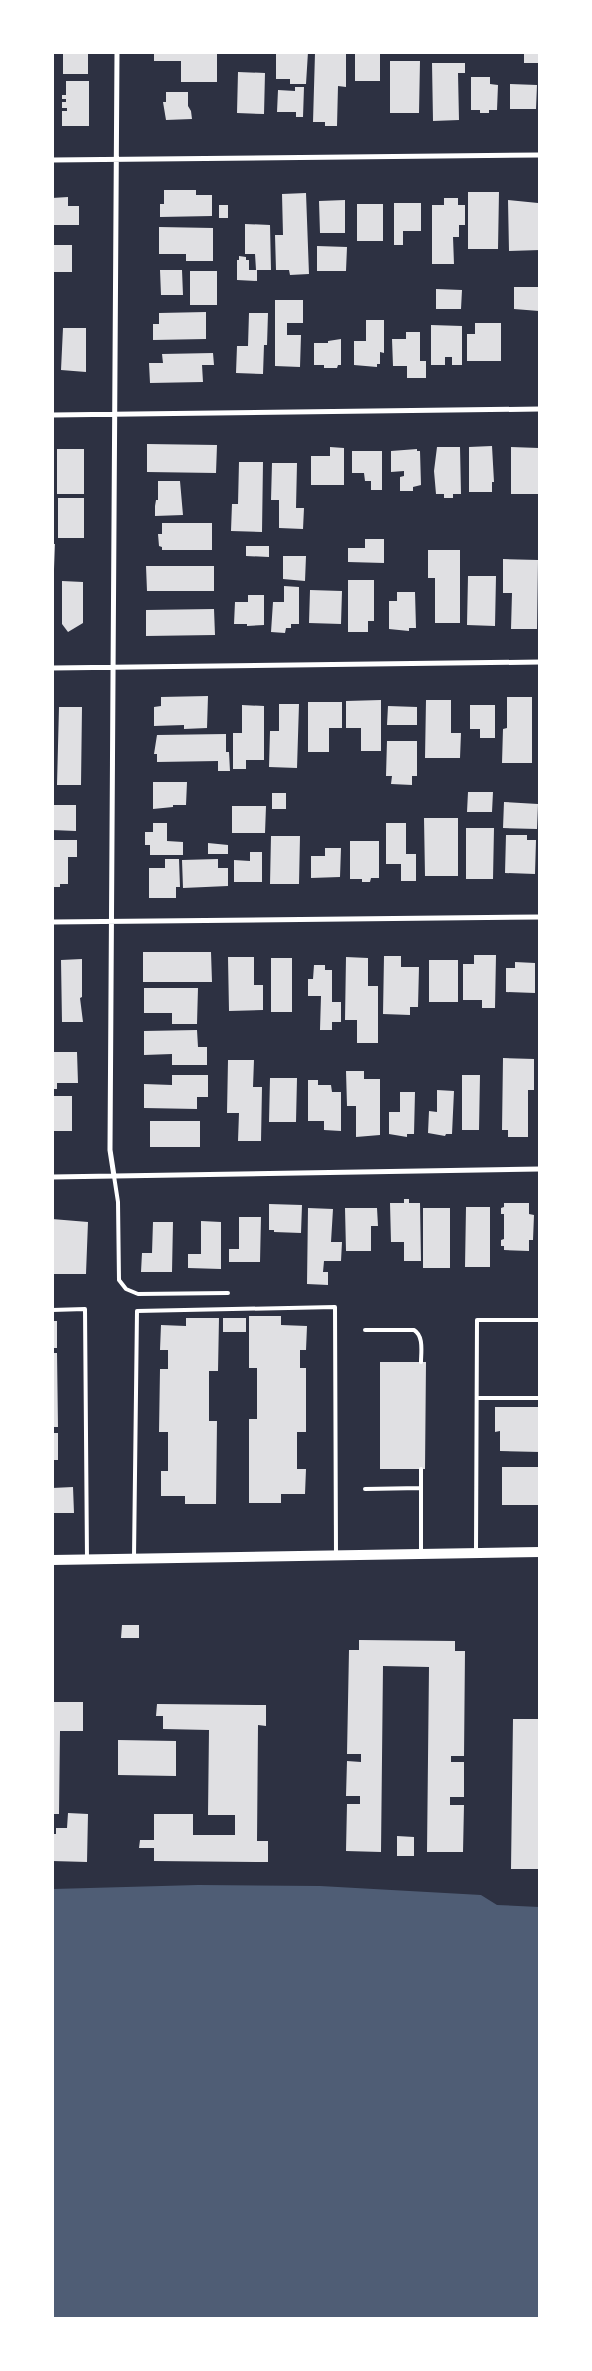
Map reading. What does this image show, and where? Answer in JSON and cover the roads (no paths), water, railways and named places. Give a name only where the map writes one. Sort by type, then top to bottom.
[{"type":"main road","points":[[52,1560],[336,1557],[540,1552]]},
{"type":"street","points":[[114,1176],[110,1150],[117,52]]},
{"type":"street","points":[[52,160],[540,155]]},
{"type":"street","points":[[52,415],[540,408]]},
{"type":"street","points":[[52,668],[540,662]]},
{"type":"street","points":[[52,922],[540,917]]},
{"type":"street","points":[[52,1177],[540,1170]]},
{"type":"lane","points":[[114,1176],[118,1202],[119,1280],[126,1289],[138,1294],[228,1293]]},
{"type":"lane","points":[[134,1559],[137,1311],[335,1307],[336,1557]]},
{"type":"lane","points":[[52,1310],[85,1309],[87,1560]]},
{"type":"lane","points":[[476,1553],[476,1320],[540,1320]]},
{"type":"lane","points":[[365,1330],[414,1330],[418,1332],[420,1336],[421,1362]]},
{"type":"lane","points":[[477,1398],[540,1398]]},
{"type":"lane","points":[[421,1469],[422,1554]]},
{"type":"lane","points":[[364,1489],[421,1488]]},
{"type":"water","points":[[198,1885],[320,1886],[481,1895],[497,1905],[539,1907],[539,2318],[53,2318],[53,1889]]}]
